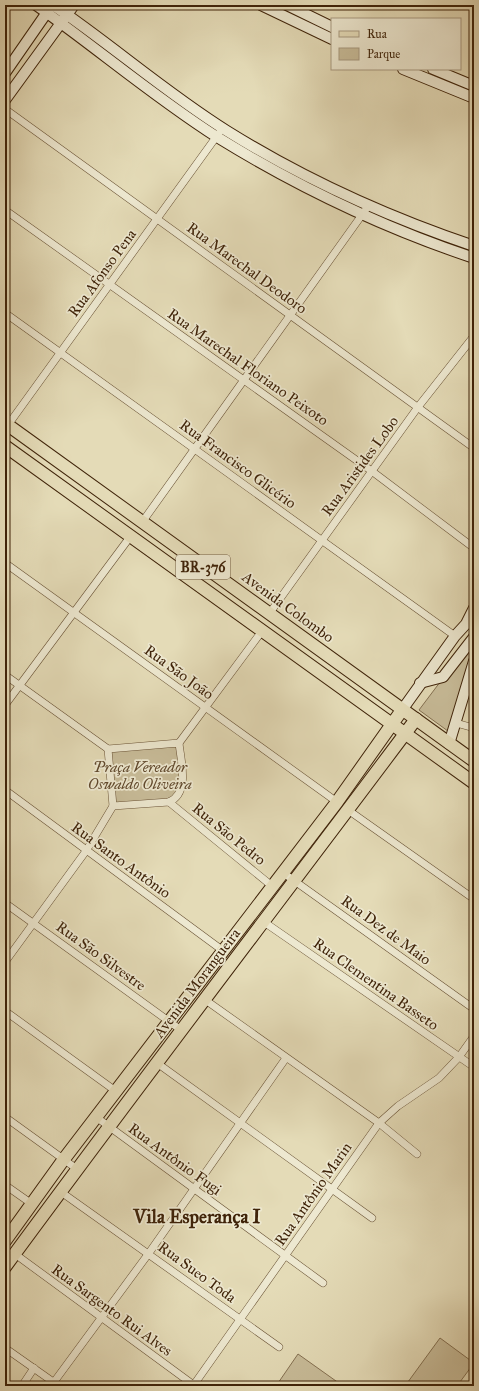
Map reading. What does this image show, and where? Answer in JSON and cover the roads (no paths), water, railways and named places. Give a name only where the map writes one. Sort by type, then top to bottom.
[{"type":"main road","points":[[36,5],[50,7],[110,53],[284,176],[363,214],[439,246],[474,258]]},
{"type":"main road","points":[[5,100],[74,5]]},
{"type":"main road","points":[[261,5],[331,39]]},
{"type":"main road","points":[[287,5],[331,27]]},
{"type":"main road","points":[[5,74],[50,7]]},
{"type":"main road","points":[[405,70],[474,98]]},
{"type":"main road","points":[[434,70],[474,86]]},
{"type":"main road","points":[[220,132],[369,205],[474,246]]},
{"type":"main road","points":[[284,176],[290,167]]},
{"type":"main road","points":[[439,246],[443,235]]},
{"type":"main road","name":"Avenida Colombo","points":[[7,424],[474,761]]},
{"type":"main road","name":"BR-376","points":[[5,446],[474,783]]},
{"type":"main road","points":[[44,473],[54,466],[64,466]]},
{"type":"main road","points":[[177,569],[190,568],[199,563]]},
{"type":"main road","points":[[402,710],[420,683],[455,636],[466,624],[474,608]]},
{"type":"main road","points":[[420,683],[444,677],[474,637]]},
{"type":"main road","points":[[444,762],[474,661]]},
{"type":"main road","points":[[325,677],[336,662]]},
{"type":"main road","name":"Avenida Morangueira","points":[[5,1241],[64,1159],[117,1092],[222,950],[337,802],[402,710]]},
{"type":"main road","name":"Avenida Morangueira","points":[[5,1267],[204,999],[264,922],[416,719]]},
{"type":"street","name":"Rua Marechal Deodoro","points":[[5,109],[474,448]]},
{"type":"street","name":"Rua Afonso Pena","points":[[7,424],[220,132]]},
{"type":"street","points":[[143,521],[369,205]]},
{"type":"street","name":"Rua Marechal Floriano Peixoto","points":[[5,210],[372,472],[474,548]]},
{"type":"street","name":"Rua Francisco Glicério","points":[[5,314],[455,636]]},
{"type":"street","name":"Rua Aristides Lobo","points":[[270,614],[418,408],[474,336]]},
{"type":"street","points":[[5,705],[130,537]]},
{"type":"street","name":"Rua São João","points":[[5,563],[337,802]]},
{"type":"street","points":[[113,806],[169,802],[176,799],[180,792],[182,782],[179,743],[262,631]]},
{"type":"street","points":[[5,675],[108,749],[179,743]]},
{"type":"street","points":[[456,723],[474,728]]},
{"type":"street","points":[[5,962],[86,850],[113,806],[108,749]]},
{"type":"street","name":"Rua Santo Antônio","points":[[5,790],[222,950]]},
{"type":"street","name":"Rua São Pedro","points":[[169,802],[272,886]]},
{"type":"street","points":[[348,810],[474,899]]},
{"type":"street","name":"Rua Dez de Maio","points":[[282,872],[474,1009]]},
{"type":"street","name":"Rua São Silvestre","points":[[5,903],[181,1030]]},
{"type":"street","name":"Rua Clementina Basseto","points":[[264,922],[474,1067]]},
{"type":"street","points":[[204,999],[379,1123],[417,1154]]},
{"type":"street","points":[[5,1011],[117,1092]]},
{"type":"street","name":"Rua Antônio Marin","points":[[194,1386],[379,1123],[398,1106],[439,1078],[459,1057],[474,1036]]},
{"type":"street","points":[[5,1348],[57,1384],[101,1318],[149,1254],[286,1058]]},
{"type":"street","points":[[157,1063],[372,1218]]},
{"type":"street","points":[[5,1117],[77,1169]]},
{"type":"street","name":"Rua Antônio Fugi","points":[[96,1118],[323,1283]]},
{"type":"street","points":[[5,1185],[32,1204]]},
{"type":"street","name":"Rua Sueo Toda","points":[[61,1192],[278,1347]]},
{"type":"street","name":"Rua Sargento Rui Alves","points":[[14,1254],[194,1386]]},
{"type":"street","points":[[22,1386],[34,1368]]},
{"type":"district","name":"Vila Esperança I","points":[[197,1216]]},
{"type":"park label","name":"Praça Vereador Oswaldo Oliveira","points":[[140,776]]}]
